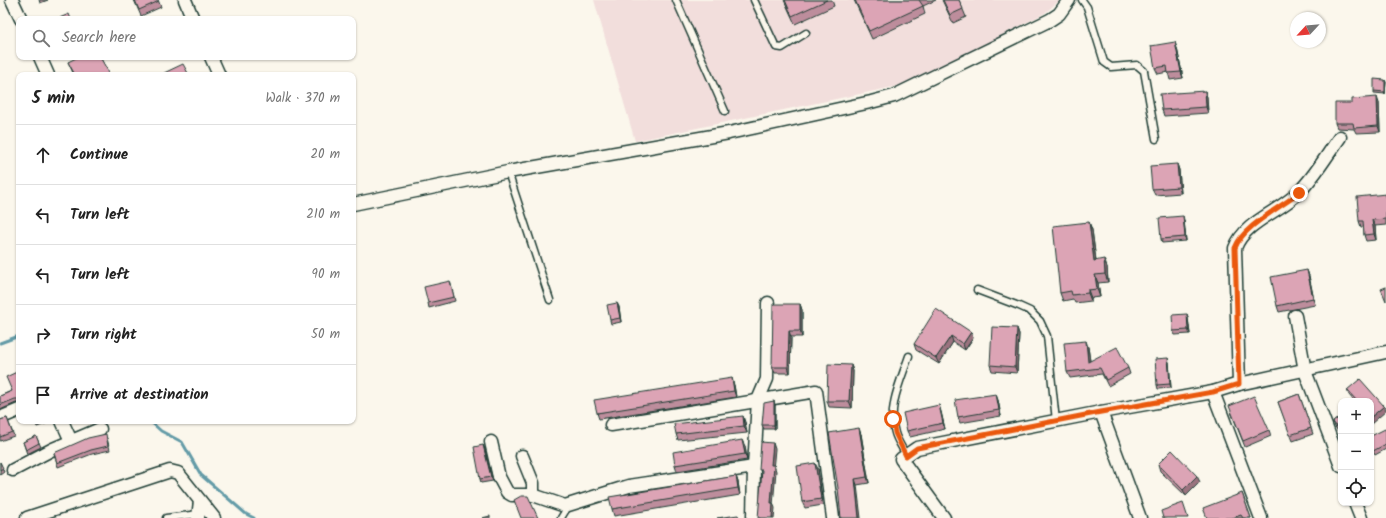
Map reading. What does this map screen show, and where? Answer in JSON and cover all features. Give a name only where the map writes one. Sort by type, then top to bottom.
[{"type":"street","points":[[12,0],[20,16]]},
{"type":"street","points":[[185,0],[192,16]]},
{"type":"street","points":[[356,203],[508,172],[729,133],[894,96],[1050,20],[1059,14],[1070,0]]},
{"type":"street","points":[[41,60],[47,72]]},
{"type":"street","points":[[212,60],[218,72]]},
{"type":"street","points":[[1239,384],[1235,248],[1238,239],[1247,230],[1299,193],[1340,137]]},
{"type":"street","points":[[753,518],[758,400],[767,379],[768,303]]},
{"type":"street","points":[[1294,316],[1305,371],[1338,458]]},
{"type":"street","points":[[944,518],[901,459],[917,448],[1213,392],[1239,384],[1305,371],[1386,352]]},
{"type":"street","points":[[611,425],[816,391],[833,518]]},
{"type":"street","points":[[1213,392],[1260,518]]},
{"type":"street","points":[[0,418],[16,411]]},
{"type":"street","points":[[1101,412],[1140,518]]},
{"type":"street","points":[[63,424],[71,441]]},
{"type":"street","points":[[13,470],[71,441],[100,429]]},
{"type":"street","points":[[491,442],[498,477],[507,492],[512,495],[533,495],[565,506],[629,486],[754,467]]},
{"type":"street","points":[[522,456],[533,483],[533,495]]},
{"type":"street","points":[[27,518],[170,471],[178,473],[214,518]]},
{"type":"street","points":[[198,516],[200,500]]},
{"type":"street","points":[[1356,506],[1361,518]]},
{"type":"lane","points":[[676,0],[725,111]]},
{"type":"lane","points":[[754,0],[774,44],[779,49],[806,32]]},
{"type":"lane","points":[[1082,0],[1087,7],[1104,62],[1111,67],[1137,65],[1144,71],[1156,139]]},
{"type":"lane","points":[[508,172],[550,300]]},
{"type":"lane","points":[[977,290],[1030,311],[1040,321],[1047,336],[1056,421]]},
{"type":"lane","points":[[906,456],[895,433],[893,419],[894,405],[909,356]]},
{"type":"lane","points":[[561,518],[569,505]]},
{"type":"lane","points":[[166,518],[198,516]]},
{"type":"shaded area","points":[[594,0],[1060,0],[1045,13],[908,84],[635,141]]},
{"type":"building","points":[[135,0],[158,0],[159,1],[139,10]]},
{"type":"building","points":[[785,0],[827,0],[792,16]]},
{"type":"building","points":[[855,0],[919,0],[923,6],[869,31]]},
{"type":"building","points":[[943,0],[959,0],[963,9],[950,15]]},
{"type":"building","points":[[1175,42],[1181,72],[1168,73],[1167,66],[1155,68],[1151,46]]},
{"type":"building","points":[[72,60],[102,60],[108,72],[73,72],[68,62]]},
{"type":"building","points":[[183,64],[187,72],[166,72]]},
{"type":"building","points":[[1374,79],[1385,80],[1385,92],[1374,91]]},
{"type":"building","points":[[1205,91],[1206,107],[1162,110],[1160,94]]},
{"type":"building","points":[[1377,97],[1378,126],[1354,128],[1353,123],[1335,123],[1335,103],[1352,103],[1352,99]]},
{"type":"building","points":[[1177,164],[1179,187],[1152,189],[1150,166]]},
{"type":"building","points":[[1386,194],[1386,219],[1372,220],[1374,234],[1364,235],[1363,221],[1359,221],[1357,197]]},
{"type":"building","points":[[1183,216],[1185,237],[1161,239],[1159,218]]},
{"type":"building","points":[[1089,222],[1094,261],[1104,259],[1105,274],[1095,275],[1097,289],[1088,290],[1088,293],[1072,295],[1071,291],[1060,293],[1053,226]]},
{"type":"building","points":[[1307,270],[1313,298],[1277,306],[1271,277]]},
{"type":"building","points":[[450,281],[454,297],[428,303],[424,287]]},
{"type":"building","points":[[1386,287],[1386,301],[1381,289]]},
{"type":"building","points":[[617,303],[620,318],[610,320],[607,305]]},
{"type":"building","points":[[773,304],[800,304],[800,331],[789,331],[788,367],[772,367]]},
{"type":"building","points":[[936,309],[971,332],[963,344],[951,336],[936,358],[914,344]]},
{"type":"building","points":[[1187,314],[1188,330],[1173,331],[1172,315]]},
{"type":"building","points":[[992,327],[1017,328],[1015,367],[990,365]]},
{"type":"building","points":[[1086,341],[1088,362],[1117,347],[1128,368],[1106,380],[1100,368],[1067,372],[1064,343]]},
{"type":"building","points":[[1168,358],[1170,384],[1157,385],[1155,359]]},
{"type":"building","points":[[828,364],[851,365],[849,401],[827,401]]},
{"type":"building","points":[[16,372],[16,399],[0,405],[0,396],[12,391],[6,377]]},
{"type":"building","points":[[732,378],[734,391],[597,413],[594,400]]},
{"type":"building","points":[[1360,379],[1384,406],[1374,414],[1374,398],[1354,398],[1347,390]]},
{"type":"building","points":[[996,394],[999,410],[958,417],[955,400]]},
{"type":"building","points":[[1299,394],[1311,428],[1290,435],[1278,402]]},
{"type":"building","points":[[1254,396],[1269,430],[1243,441],[1229,406]]},
{"type":"building","points":[[774,401],[774,425],[762,425],[764,403]]},
{"type":"building","points":[[939,405],[943,423],[907,431],[903,413]]},
{"type":"building","points":[[743,416],[744,426],[676,434],[674,424]]},
{"type":"building","points":[[7,418],[12,432],[0,437],[0,420]]},
{"type":"building","points":[[1338,418],[1338,428],[1333,422]]},
{"type":"building","points":[[859,428],[867,477],[855,479],[859,518],[841,518],[838,488],[829,433]]},
{"type":"building","points":[[1385,429],[1386,431],[1386,444],[1374,450],[1374,434]]},
{"type":"building","points":[[106,434],[108,446],[91,450],[57,463],[54,453],[88,438]]},
{"type":"building","points":[[36,436],[39,443],[26,450],[23,442]]},
{"type":"building","points":[[742,440],[745,454],[675,465],[673,452]]},
{"type":"building","points":[[761,442],[773,443],[771,465],[774,465],[771,503],[773,503],[772,518],[758,518],[762,470],[759,470]]},
{"type":"building","points":[[483,445],[491,477],[480,479],[474,447]]},
{"type":"building","points":[[1172,450],[1197,476],[1183,490],[1158,464]]},
{"type":"building","points":[[0,462],[3,468],[0,470]]},
{"type":"building","points":[[815,463],[821,499],[802,502],[797,466]]},
{"type":"building","points":[[736,476],[738,488],[612,509],[609,497]]},
{"type":"building","points":[[1242,493],[1251,518],[1243,518],[1241,515],[1232,518],[1207,518],[1203,508]]},
{"type":"building","points":[[521,496],[528,496],[538,518],[521,518],[514,500]]},
{"type":"building","points":[[1183,503],[1188,518],[1163,518],[1161,511]]},
{"type":"building","points":[[738,515],[739,518],[717,518]]},
{"type":"waterway","points":[[0,343],[16,337]]},
{"type":"waterway","points":[[153,424],[161,431],[182,442],[201,475],[246,514],[254,518]]},
{"type":"route","points":[[893,419],[895,433],[906,456],[917,448],[1213,392],[1239,384],[1235,248],[1238,239],[1242,234],[1299,193]]}]
